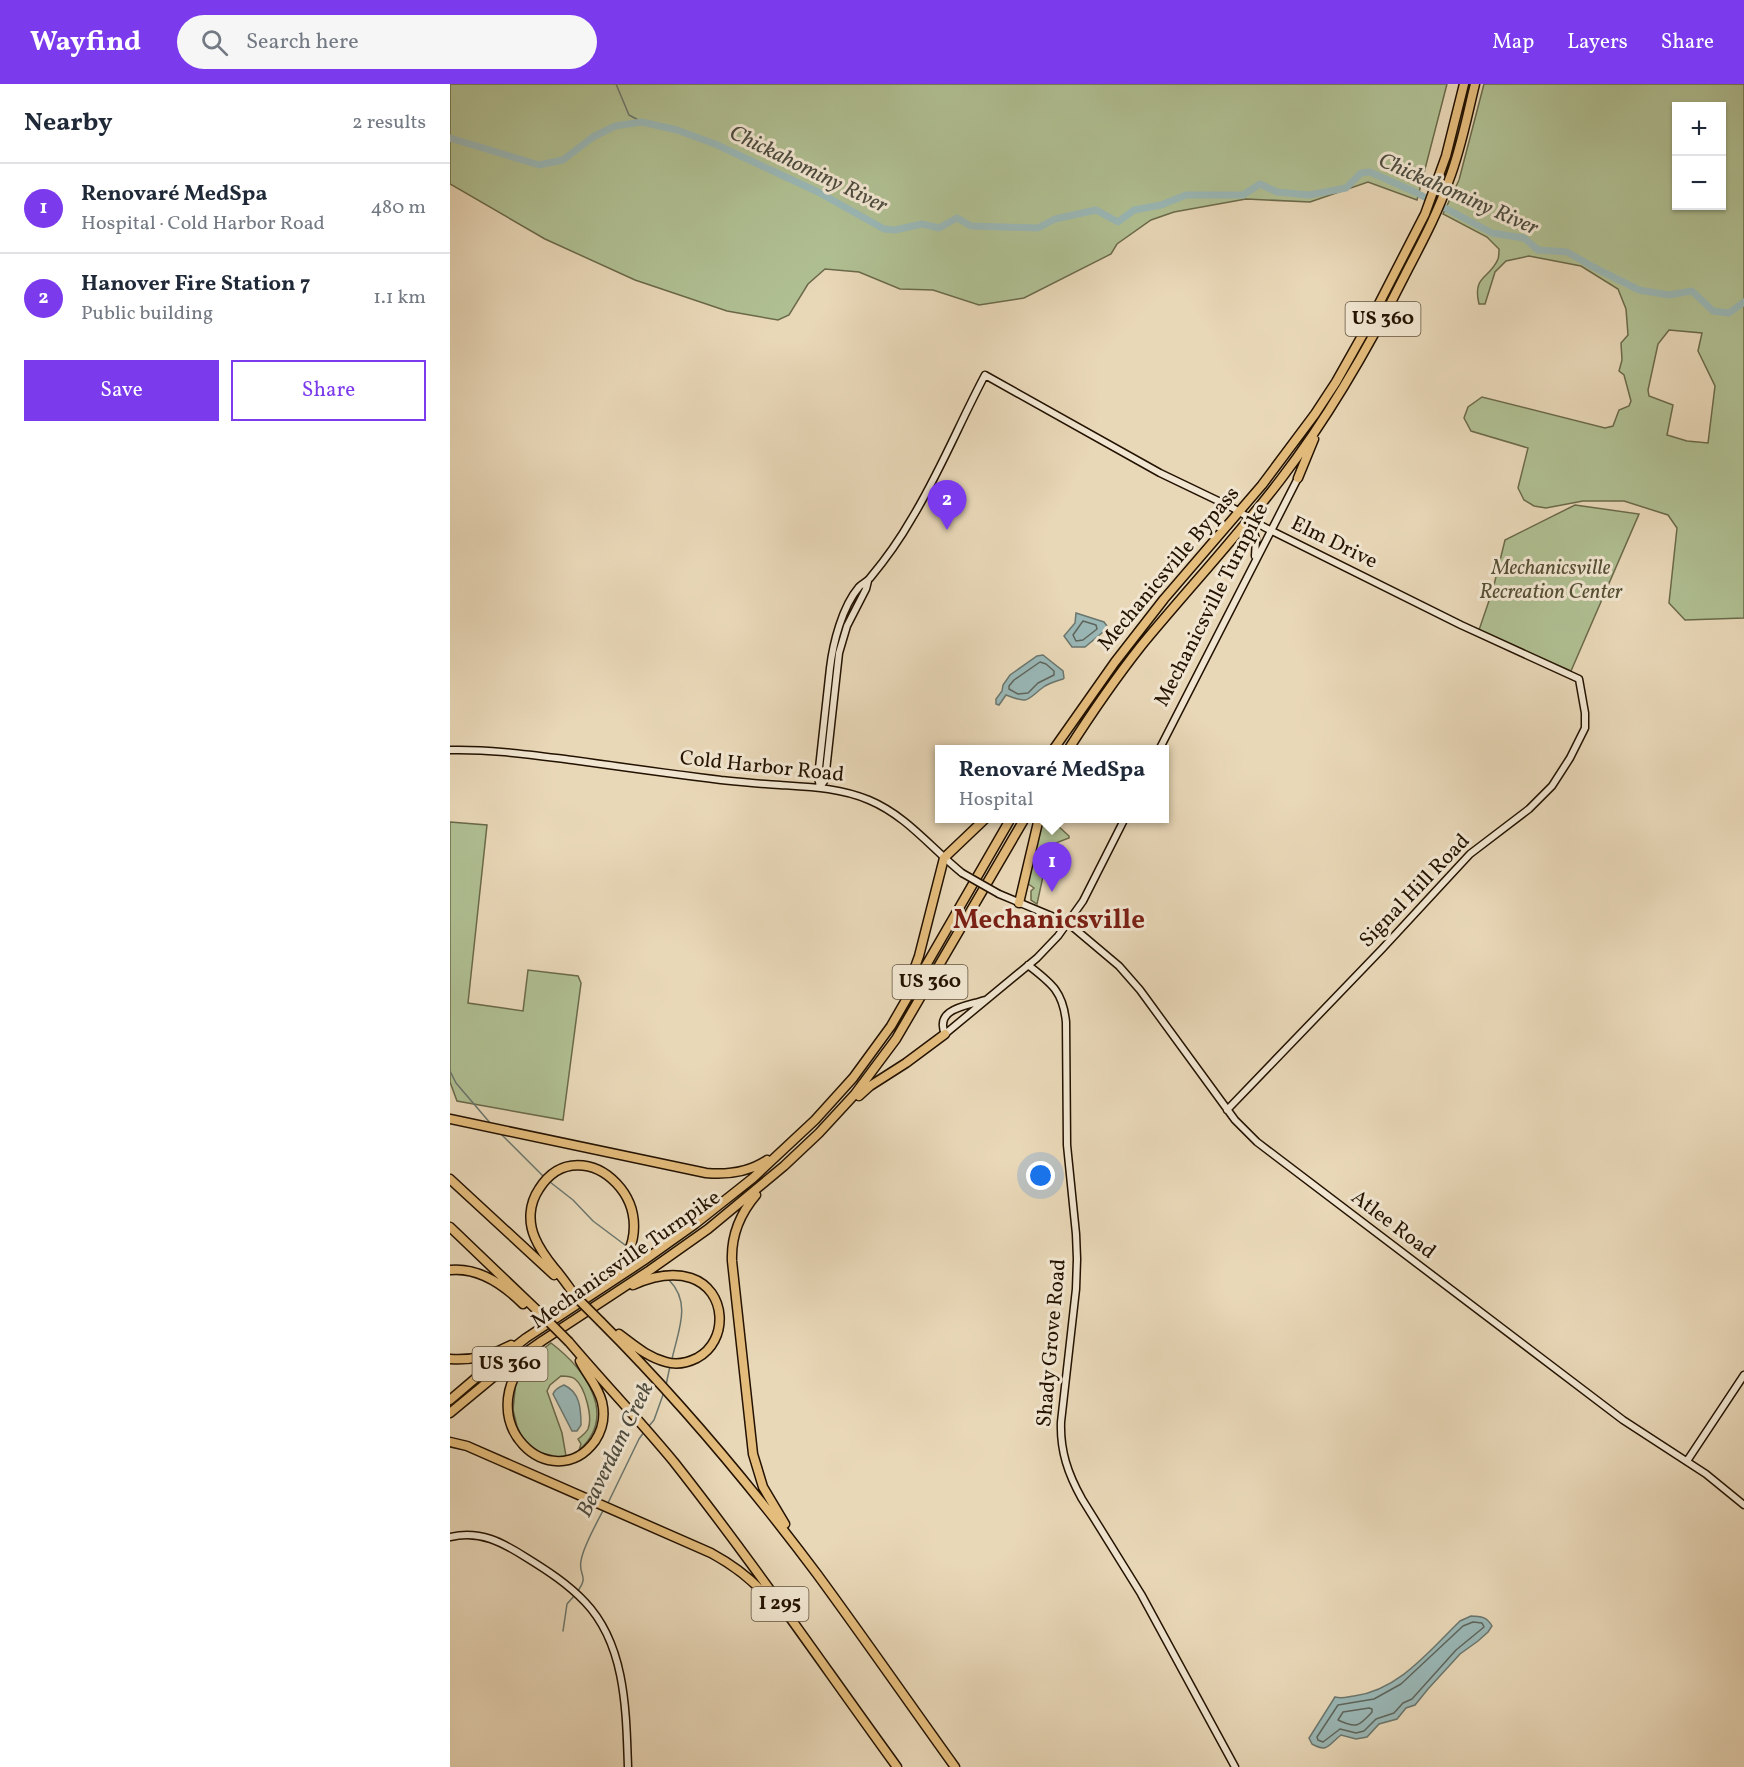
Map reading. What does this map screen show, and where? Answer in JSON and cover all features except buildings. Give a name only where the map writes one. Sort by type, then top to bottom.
[{"type":"highway","name":"US 360","points":[[1429,216],[1464,84]]},
{"type":"highway","name":"US 360","points":[[1325,418],[1377,332],[1429,216],[1449,183],[1475,84]]},
{"type":"highway","name":"Mechanicsville Bypass","points":[[1056,745],[1147,620],[1240,512],[1315,414],[1368,327],[1429,216]]},
{"type":"highway","name":"Mechanicsville Bypass","points":[[1072,745],[1140,648],[1250,518],[1325,418]]},
{"type":"highway","points":[[1298,478],[1325,418]]},
{"type":"highway","points":[[871,1054],[910,983],[944,858],[982,823]]},
{"type":"highway","name":"US 360","points":[[834,1099],[871,1054],[902,1007],[1009,823]]},
{"type":"highway","name":"US 360","points":[[819,1133],[855,1094],[896,1039],[1023,823]]},
{"type":"highway","points":[[1019,903],[1038,823]]},
{"type":"highway","points":[[819,1133],[870,1086],[945,1034]]},
{"type":"highway","points":[[450,1119],[706,1173],[729,1173],[754,1167],[770,1158],[834,1099]]},
{"type":"highway","name":"Mechanicsville Turnpike","points":[[450,1400],[490,1366],[575,1302],[643,1261],[695,1224],[753,1178],[794,1141],[834,1099]]},
{"type":"highway","name":"Mechanicsville Turnpike","points":[[450,1413],[508,1365],[650,1270],[708,1228],[759,1188],[819,1133]]},
{"type":"highway","points":[[804,1147],[746,1207],[734,1233],[732,1261],[755,1464],[772,1504],[816,1573]]},
{"type":"highway","points":[[589,1167],[612,1177],[628,1199],[634,1224],[632,1242],[627,1256],[608,1279],[575,1302],[564,1283],[544,1256],[533,1234],[531,1212],[538,1190],[548,1179],[566,1168],[589,1167]]},
{"type":"highway","points":[[450,1179],[564,1283]]},
{"type":"highway","name":"I 295","points":[[450,1227],[571,1345],[659,1444],[723,1526],[897,1767]]},
{"type":"highway","points":[[450,1270],[469,1270],[486,1276],[537,1311]]},
{"type":"highway","points":[[581,1314],[634,1285],[649,1279],[674,1275],[693,1279],[703,1284],[712,1295],[719,1311],[720,1324],[717,1336],[710,1348],[689,1362],[676,1364],[660,1360],[639,1350],[601,1322]]},
{"type":"highway","name":"I 295","points":[[575,1302],[601,1322],[676,1402],[734,1469],[816,1573],[955,1767]]},
{"type":"highway","points":[[450,1359],[476,1358],[496,1352],[557,1316]]},
{"type":"highway","points":[[565,1325],[523,1361],[513,1378],[508,1393],[509,1417],[514,1432],[524,1446],[543,1458],[557,1460],[577,1456],[593,1443],[602,1427],[601,1398],[571,1345]]},
{"type":"highway","points":[[450,1442],[467,1446],[711,1553],[737,1569],[763,1592],[810,1647]]},
{"type":"main road","name":"Elm Drive","points":[[820,787],[818,777],[832,653],[840,626],[860,586],[868,580],[904,532],[924,500],[985,375],[1160,473],[1240,512],[1270,531],[1461,625],[1579,679]]},
{"type":"main road","name":"Mechanicsville Turnpike","points":[[1163,745],[1298,478]]},
{"type":"main road","points":[[1250,518],[1256,539],[1255,561]]},
{"type":"main road","name":"Signal Hill Road","points":[[1227,1110],[1390,941],[1470,854],[1545,794],[1570,758],[1585,728],[1585,713],[1579,679]]},
{"type":"main road","name":"Cold Harbor Road","points":[[450,750],[531,754],[756,784],[820,787],[846,791],[887,808],[962,873],[999,894],[1068,923]]},
{"type":"main road","points":[[986,1000],[953,1010],[944,1018],[942,1026],[945,1034],[955,1026],[1028,965],[1048,947],[1083,901],[1123,823]]},
{"type":"main road","name":"Atlee Road","points":[[1068,923],[1125,971],[1227,1110],[1243,1129],[1266,1149],[1623,1420],[1706,1474],[1744,1505]]},
{"type":"main road","name":"Shady Grove Road","points":[[1028,965],[1056,990],[1063,1003],[1066,1022],[1068,1145],[1077,1259],[1076,1289],[1061,1422],[1064,1460],[1074,1485],[1141,1594],[1234,1767]]},
{"type":"main road","points":[[953,1010],[950,1018],[955,1026]]},
{"type":"main road","points":[[1687,1461],[1744,1375]]},
{"type":"main road","points":[[450,1537],[475,1534],[508,1546],[562,1580],[587,1603],[603,1626],[616,1658],[622,1684],[628,1767]]},
{"type":"green space","points":[[450,84],[1447,84],[1417,200],[1368,182],[1310,202],[1246,199],[1174,212],[1151,220],[1117,244],[1111,254],[1024,298],[979,305],[933,290],[900,289],[859,272],[825,269],[808,284],[789,315],[778,320],[727,311],[635,280],[545,239],[450,184]]},
{"type":"green space","points":[[1484,84],[1744,84],[1744,618],[1685,620],[1669,603],[1677,528],[1668,515],[1624,501],[1583,501],[1546,508],[1534,506],[1524,500],[1518,488],[1528,448],[1471,431],[1464,418],[1468,407],[1482,397],[1605,428],[1613,426],[1619,410],[1629,406],[1631,401],[1624,375],[1619,371],[1622,360],[1621,343],[1628,335],[1626,309],[1618,289],[1581,266],[1529,256],[1506,261],[1495,272],[1485,304],[1479,304],[1477,295],[1480,282],[1495,265],[1499,249],[1487,237],[1443,214],[1459,180]],"holes":[[[1669,330],[1702,333],[1698,351],[1715,386],[1708,443],[1687,441],[1667,435],[1673,405],[1649,396],[1648,390],[1658,344]]]},
{"type":"green space","name":"Mechanicsville Recreation Center","points":[[1575,505],[1639,514],[1571,671],[1479,630],[1493,589],[1505,540]]},
{"type":"green space","points":[[450,822],[487,825],[468,1003],[523,1011],[528,970],[578,976],[581,983],[563,1120],[457,1101],[450,1082]]},
{"type":"green space","points":[[1043,823],[1057,823],[1069,838],[1051,847],[1066,871],[1064,874],[1045,867],[1037,904],[1031,900],[1031,891],[1034,888],[1027,883]]},
{"type":"green space","points":[[551,1343],[575,1365],[585,1379],[596,1407],[596,1422],[591,1436],[579,1450],[581,1444],[578,1439],[586,1432],[589,1424],[589,1410],[582,1388],[575,1379],[567,1376],[561,1376],[550,1385],[547,1391],[562,1433],[566,1456],[558,1457],[532,1449],[522,1438],[513,1410],[516,1381],[532,1365],[538,1353]]},
{"type":"water","points":[[1076,613],[1104,622],[1107,626],[1085,647],[1072,647],[1064,636],[1075,623]]},
{"type":"water","points":[[1043,655],[1063,671],[1064,678],[1045,686],[1028,699],[1020,700],[1006,695],[999,705],[996,704],[996,699],[1010,675],[1037,656]]},
{"type":"water","points":[[564,1385],[573,1392],[578,1402],[581,1425],[577,1431],[572,1431],[553,1394],[557,1388]]},
{"type":"water","points":[[1471,1616],[1483,1618],[1492,1626],[1478,1641],[1460,1654],[1415,1705],[1406,1708],[1397,1719],[1379,1724],[1367,1737],[1356,1739],[1341,1735],[1325,1748],[1312,1744],[1309,1738],[1335,1697],[1342,1698],[1370,1692],[1399,1678],[1460,1621]]},
{"type":"waterway","points":[[616,84],[629,115],[642,122]]},
{"type":"waterway","name":"Chickahominy River","points":[[450,138],[539,165],[563,160],[593,137],[615,126],[642,122],[677,130],[715,144],[818,192],[884,229],[895,230],[922,224],[939,228],[957,218],[971,226],[1038,228],[1055,219],[1096,210],[1118,222],[1134,210],[1161,205],[1186,195],[1243,195],[1260,184],[1277,192],[1309,195],[1346,188],[1361,173],[1370,172],[1415,192],[1492,233],[1524,238],[1538,250],[1567,252],[1639,290],[1669,295],[1692,291],[1713,311],[1729,313],[1744,302]]},
{"type":"waterway","name":"Beaverdam Creek","points":[[450,1071],[456,1083],[491,1124]]},
{"type":"waterway","name":"Beaverdam Creek","points":[[501,1134],[544,1177]]},
{"type":"waterway","name":"Beaverdam Creek","points":[[550,1182],[573,1200],[593,1221],[625,1245]]},
{"type":"waterway","name":"Beaverdam Creek","points":[[669,1280],[676,1289],[682,1308],[680,1328],[672,1359]]},
{"type":"waterway","name":"Beaverdam Creek","points":[[666,1385],[670,1366]]},
{"type":"waterway","name":"Beaverdam Creek","points":[[649,1426],[654,1420],[664,1392]]},
{"type":"waterway","name":"Beaverdam Creek","points":[[608,1503],[644,1432]]},
{"type":"waterway","name":"Beaverdam Creek","points":[[577,1592],[583,1582],[580,1566],[582,1555],[604,1509]]},
{"type":"waterway","name":"Beaverdam Creek","points":[[563,1631],[567,1604],[574,1596]]},
{"type":"place","name":"Hanover Fire Station 7","points":[[947,530]]},
{"type":"place","name":"Renovaré MedSpa","points":[[1052,892]]},
{"type":"district","name":"Mechanicsville","points":[[1049,921]]}]
